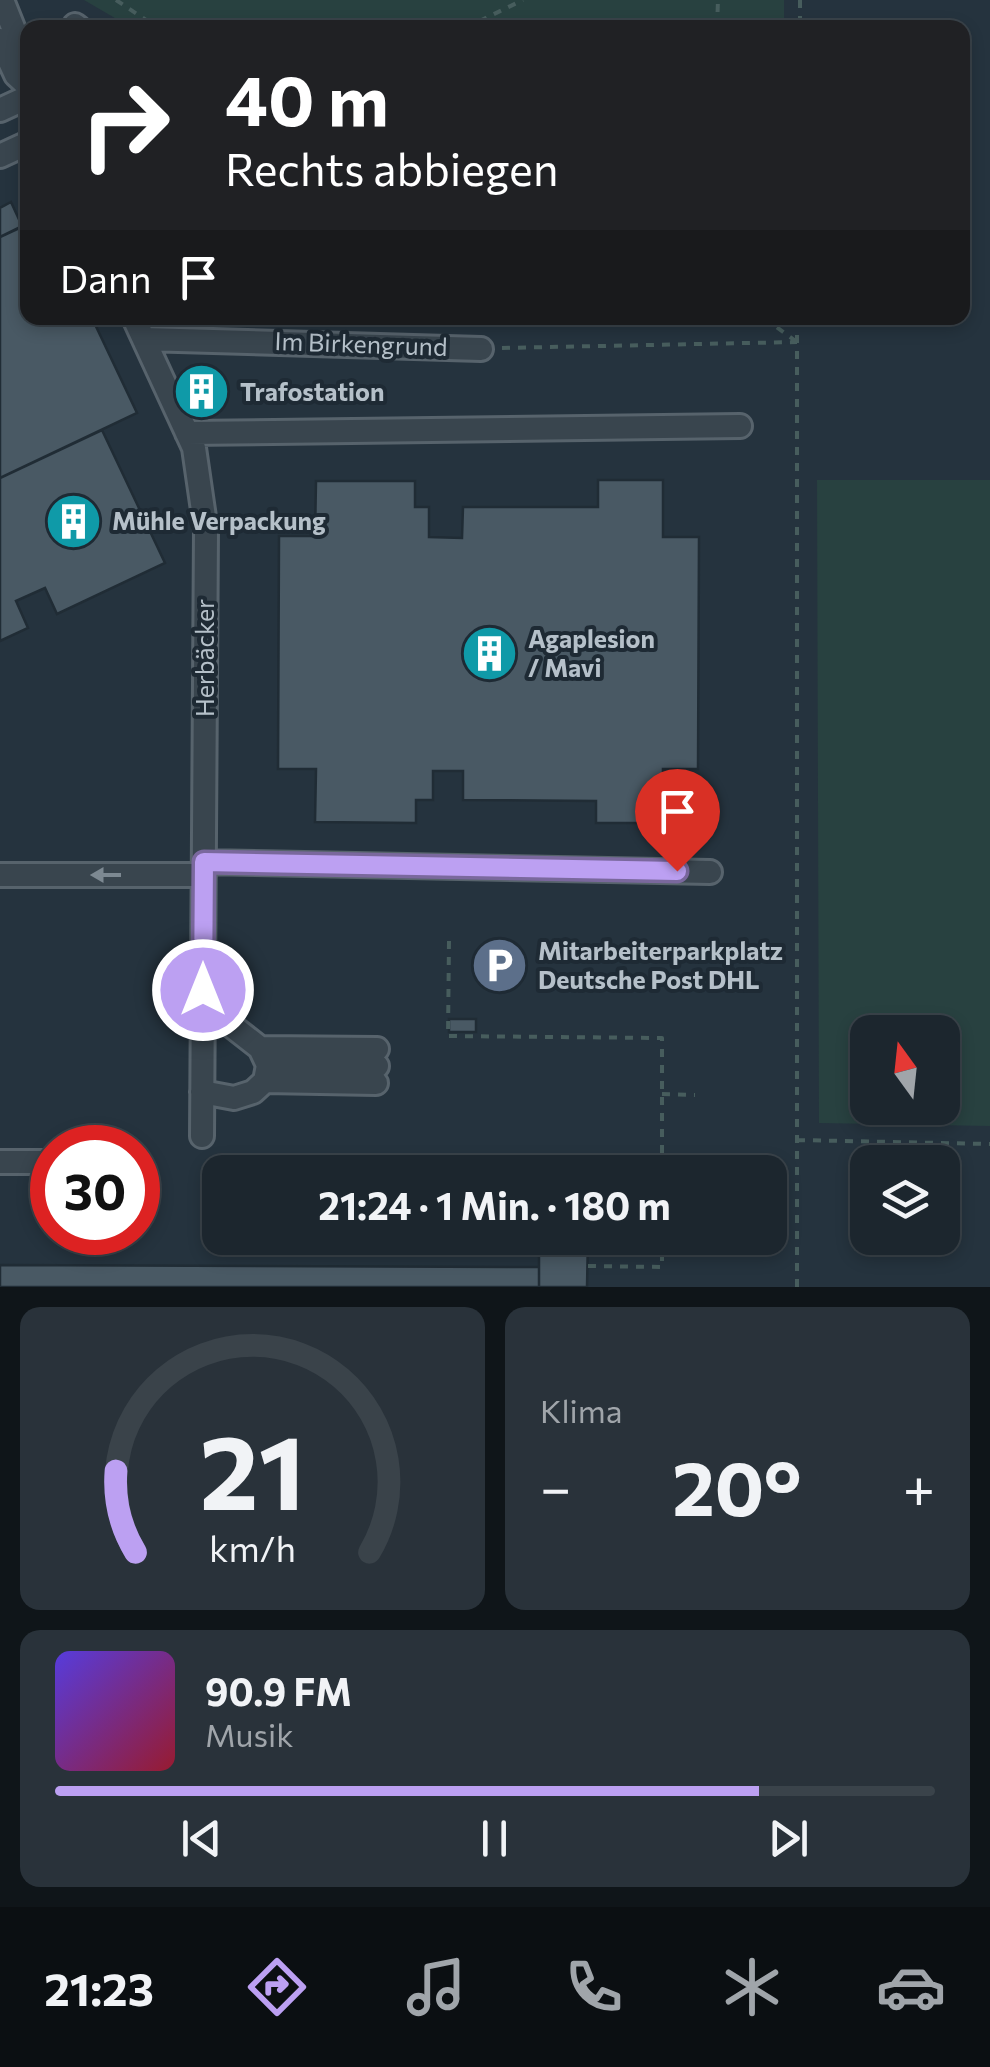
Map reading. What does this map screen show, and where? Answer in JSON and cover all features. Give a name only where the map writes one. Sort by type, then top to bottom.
[{"type":"street","points":[[2,4],[20,46]]},
{"type":"street","points":[[0,40],[20,79]]},
{"type":"street","name":"Im Birkengrund","points":[[139,328],[481,348]]},
{"type":"street","name":"Herbäcker","points":[[139,328],[194,448],[206,531],[202,1136]]},
{"type":"street","points":[[187,433],[740,426]]},
{"type":"street","points":[[0,875],[204,869],[710,872]]},
{"type":"street","points":[[203,990],[264,1064],[377,1066],[264,1064]]},
{"type":"street","points":[[202,1092],[234,1098],[253,1092],[264,1064]]},
{"type":"street","points":[[0,1162],[30,1162]]},
{"type":"path","points":[[116,0],[146,20]]},
{"type":"path","points":[[482,20],[523,0]]},
{"type":"path","points":[[774,325],[797,342]]},
{"type":"path","points":[[797,1287],[798,325]]},
{"type":"path","points":[[481,348],[797,342]]},
{"type":"path","points":[[449,941],[448,1036],[662,1038],[662,1155]]},
{"type":"path","points":[[662,1094],[696,1095]]},
{"type":"path","points":[[797,1140],[990,1144]]},
{"type":"path","points":[[588,1266],[662,1267],[662,1255]]},
{"type":"green space","points":[[84,0],[784,0],[784,20],[118,20]]},
{"type":"green space","points":[[817,480],[990,480],[990,1126],[933,1125],[960,1125],[960,1015],[850,1015],[850,1124],[819,1123]]},
{"type":"building","points":[[11,202],[20,227],[0,237],[0,208]]},
{"type":"building","name":"Mühle Verpackung","points":[[20,228],[20,325],[95,325],[137,413],[0,478],[0,237]]},
{"type":"building","name":"Mühle Verpackung","points":[[102,430],[165,563],[57,614],[45,588],[16,601],[28,628],[0,641],[0,478]]},
{"type":"building","name":"Agaplesion / Mavi","points":[[598,480],[663,480],[663,537],[699,537],[698,769],[663,769],[662,823],[596,823],[596,801],[463,800],[463,771],[433,771],[433,800],[416,800],[416,823],[315,822],[316,769],[278,769],[279,536],[315,536],[316,481],[415,481],[415,507],[429,507],[429,537],[462,538],[463,507],[598,507]]},
{"type":"building","points":[[449,1019],[476,1019],[476,1032],[449,1032]]},
{"type":"building","points":[[539,1255],[588,1255],[587,1287],[539,1287]]},
{"type":"building","points":[[0,1265],[539,1267],[539,1287],[0,1287]]},
{"type":"place","name":"Trafostation","points":[[201,392]]},
{"type":"place","name":"Mühle Verpackung","points":[[73,521]]},
{"type":"place","name":"Agaplesion / Mavi","points":[[489,653]]},
{"type":"place","name":"Mitarbeiterparkplatz Deutsche Post DHL","points":[[499,965]]},
{"type":"route","points":[[203,990],[204,862],[677,871]]}]
